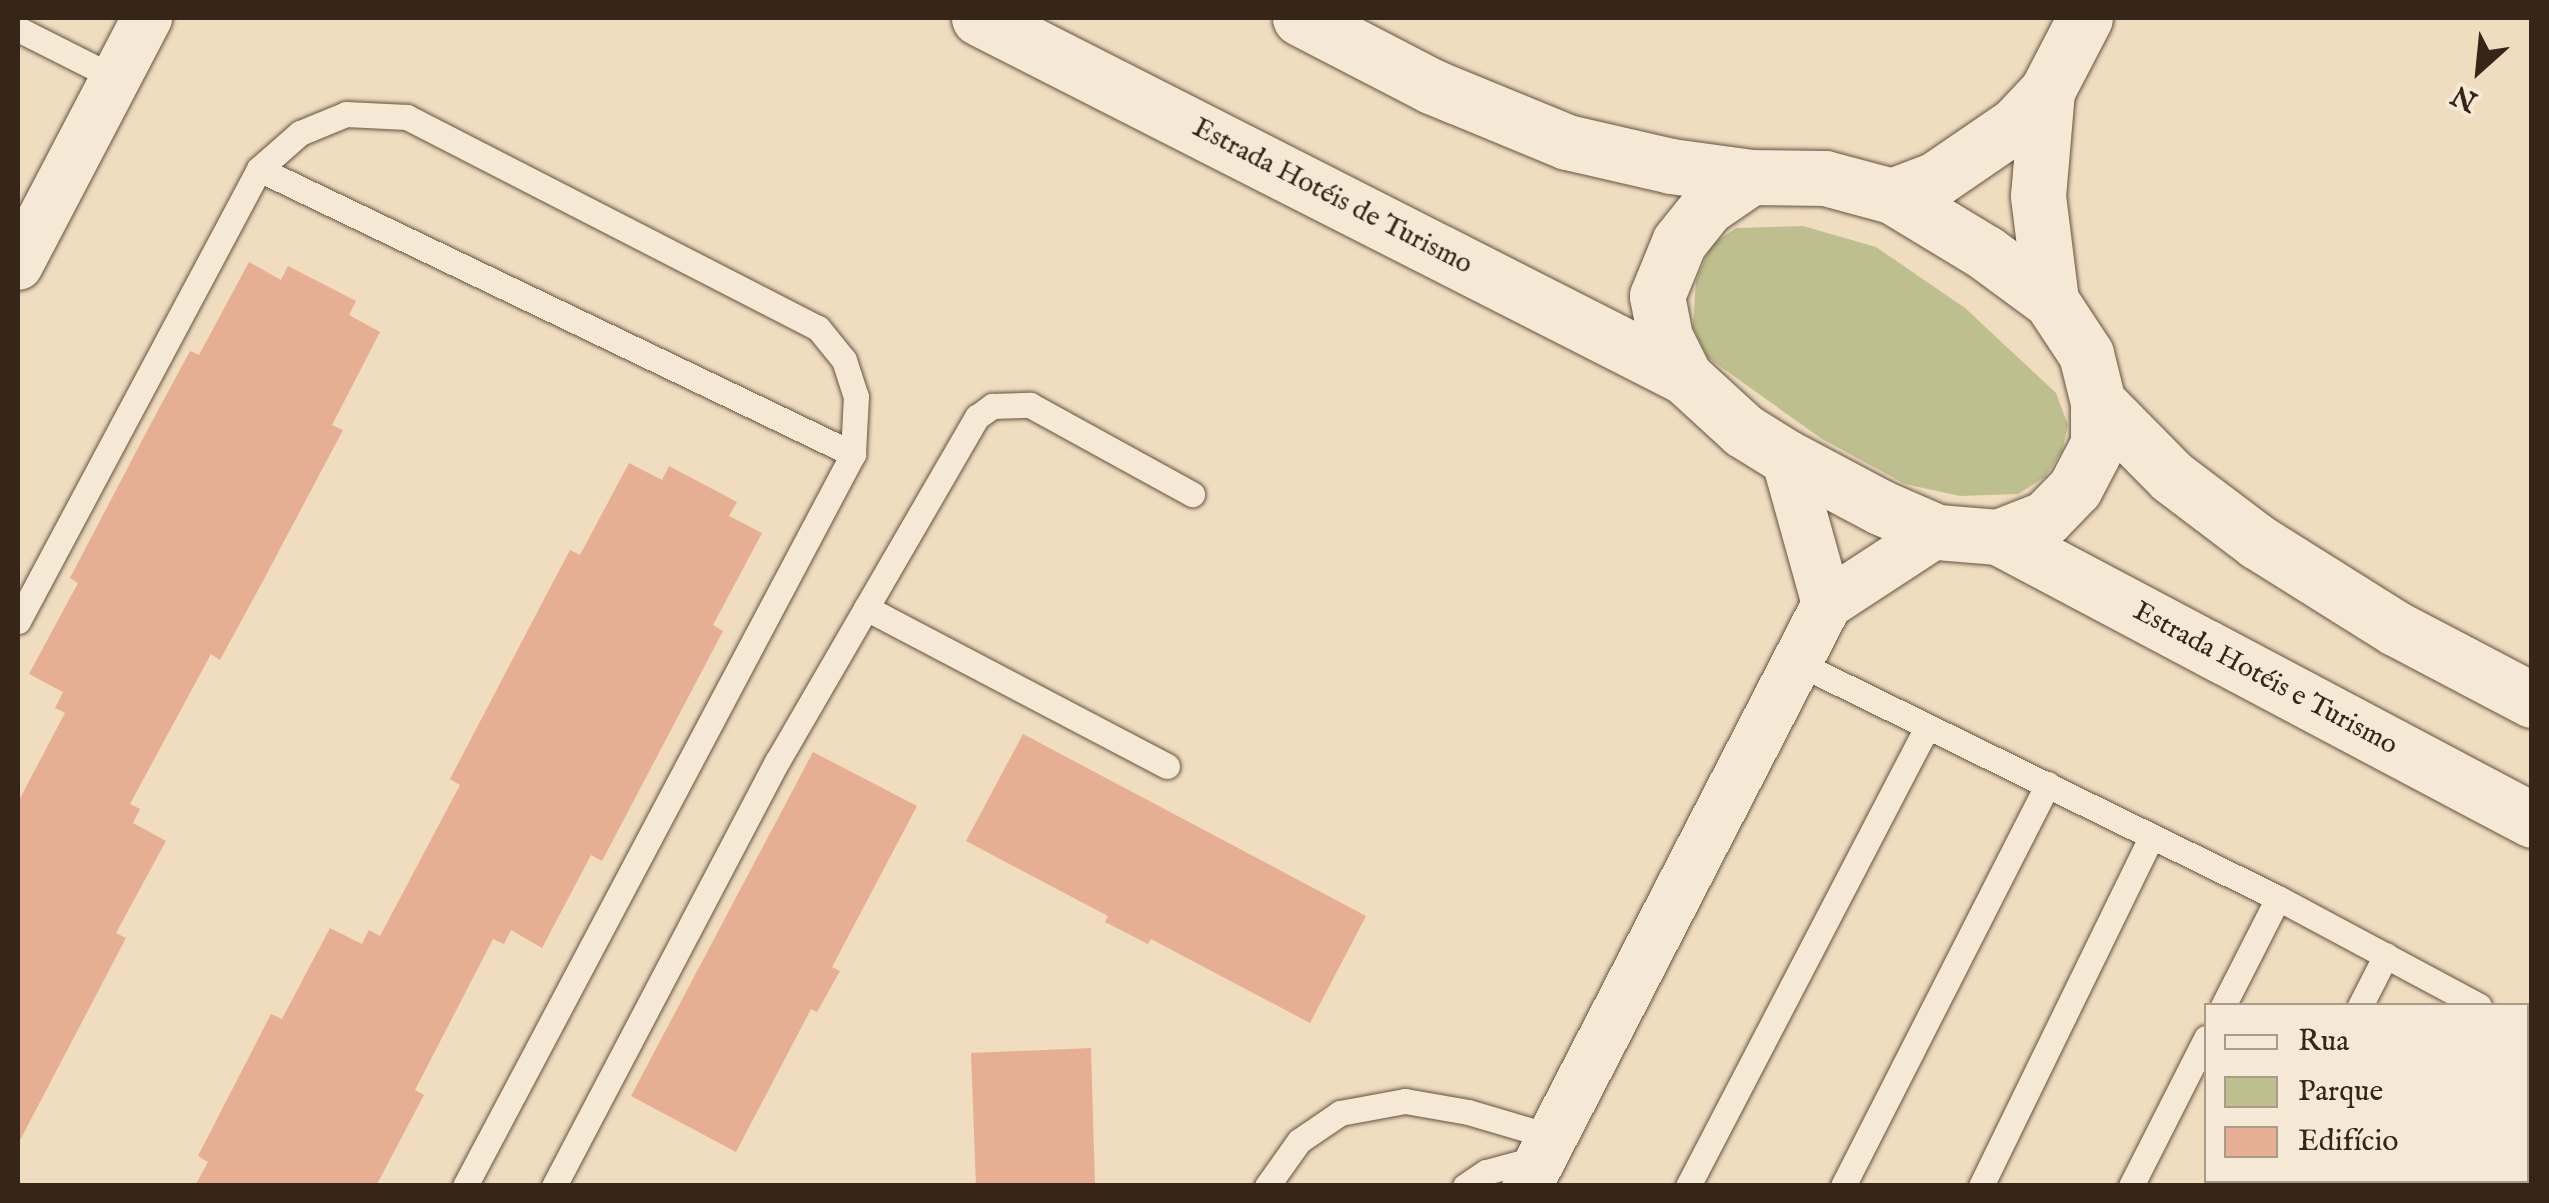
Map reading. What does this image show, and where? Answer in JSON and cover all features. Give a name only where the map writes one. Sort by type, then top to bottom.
[{"type":"main road","name":"Estrada Hotéis de Turismo","points":[[979,18],[1685,377]]},
{"type":"main road","points":[[1300,18],[1431,86],[1567,142],[1671,166],[1751,177],[1825,178],[1892,196],[1986,253],[2050,301],[2086,354],[2098,402],[2098,444],[2075,488],[2046,518],[1998,538],[1937,532],[1880,508],[1744,431],[1685,377],[1666,337],[1657,296],[1680,242],[1707,208],[1751,177]]},
{"type":"main road","points":[[1892,196],[1936,178],[1977,154],[2047,91],[2086,18]]},
{"type":"main road","points":[[2047,91],[2038,196],[2050,301]]},
{"type":"main road","points":[[2098,402],[2172,477],[2258,542],[2395,628],[2532,700]]},
{"type":"main road","name":"Estrada Hotéis e Turismo","points":[[1998,538],[2532,820]]},
{"type":"street","points":[[18,265],[147,18]]},
{"type":"street","points":[[1786,456],[1826,604]]},
{"type":"street","points":[[1541,1160],[1826,604],[1937,532]]},
{"type":"lane","points":[[18,30],[117,79]]},
{"type":"lane","points":[[18,621],[258,168],[300,134],[346,114],[407,117],[818,328],[844,360],[856,396],[853,454],[465,1186]]},
{"type":"lane","points":[[258,168],[853,454]]},
{"type":"lane","points":[[554,1186],[778,760],[977,417],[992,406],[1030,405],[1192,494]]},
{"type":"lane","points":[[866,608],[1168,766]]},
{"type":"lane","points":[[1796,662],[2278,898],[2474,1003]]},
{"type":"lane","points":[[1688,1186],[1927,727]]},
{"type":"lane","points":[[1842,1186],[2048,784]]},
{"type":"lane","points":[[1981,1186],[2151,838]]},
{"type":"lane","points":[[2225,1003],[2278,898]]},
{"type":"lane","points":[[2362,1003],[2386,955]]},
{"type":"lane","points":[[2131,1186],[2204,1042]]},
{"type":"lane","points":[[1267,1186],[1299,1141],[1340,1112],[1405,1101],[1468,1112],[1541,1160]]},
{"type":"lane","points":[[1464,1186],[1486,1172],[1541,1160]]},
{"type":"green space","points":[[1803,226],[1876,247],[1965,308],[2056,393],[2068,425],[2062,451],[2045,477],[2018,494],[1960,496],[1905,484],[1822,439],[1707,357],[1693,327],[1696,281],[1711,245],[1736,228]]},
{"type":"building","points":[[249,262],[281,280],[288,266],[356,301],[349,315],[380,332],[332,425],[343,430],[220,660],[211,654],[130,804],[140,809],[133,823],[166,841],[116,933],[126,938],[18,1144],[18,802],[65,713],[55,708],[63,692],[29,674],[78,583],[70,578],[148,429],[190,351],[199,355]]},
{"type":"building","points":[[629,463],[662,480],[669,466],[737,502],[729,516],[762,533],[713,625],[723,631],[602,861],[591,855],[542,948],[511,930],[504,944],[493,939],[415,1090],[424,1095],[376,1186],[195,1186],[208,1162],[198,1156],[271,1014],[282,1019],[330,928],[362,944],[369,930],[380,936],[460,785],[450,779],[541,605],[570,550],[580,555]]},
{"type":"building","points":[[1023,734],[1366,916],[1310,1023],[1151,939],[1148,944],[1105,922],[1108,916],[966,841]]},
{"type":"building","points":[[813,752],[917,806],[832,967],[840,971],[817,1012],[811,1009],[736,1152],[631,1096]]},
{"type":"building","points":[[1091,1048],[1095,1186],[976,1186],[971,1053]]}]
